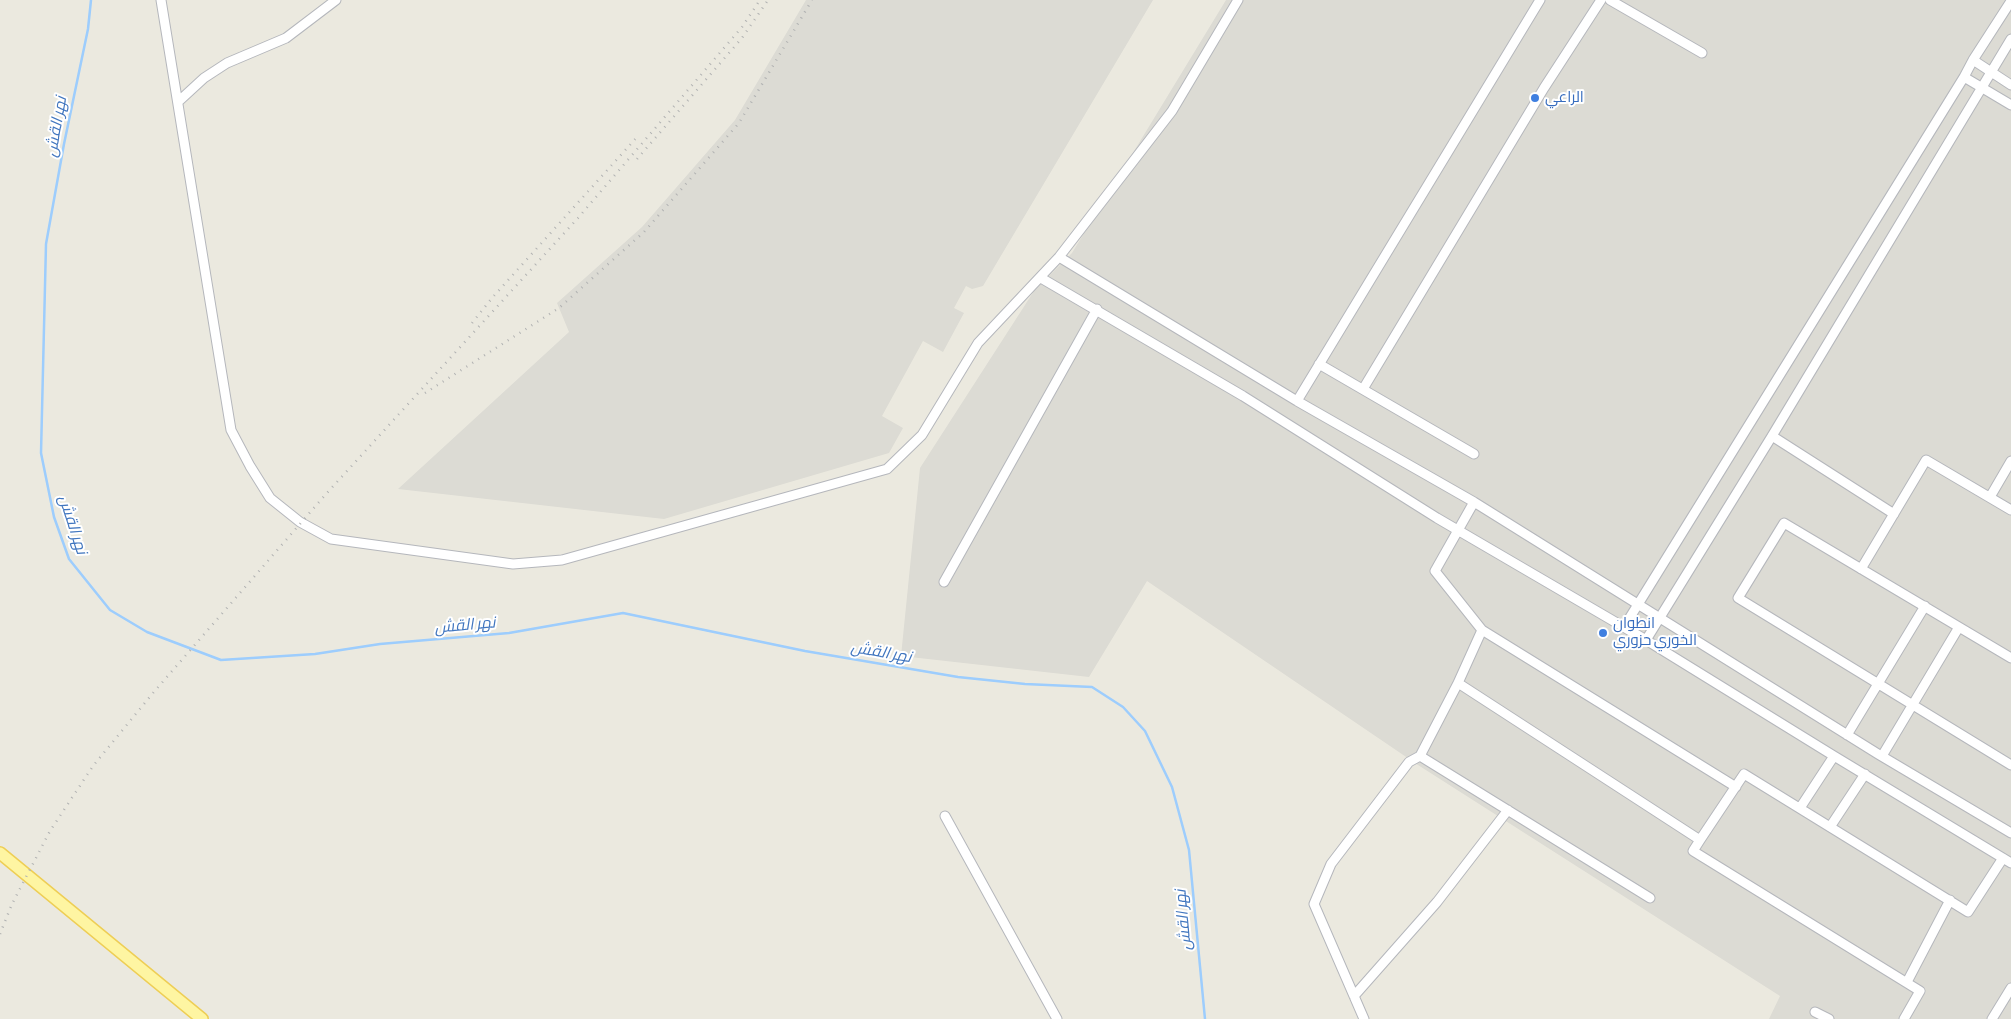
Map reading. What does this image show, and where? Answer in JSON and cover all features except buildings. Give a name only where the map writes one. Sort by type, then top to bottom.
[{"type":"main road","points":[[0,853],[202,1019]]},
{"type":"street","points":[[162,0],[231,430],[250,466],[270,498],[300,522],[331,539],[513,564],[562,560],[886,469],[922,435],[978,343],[1059,257],[1172,111],[1238,0]]},
{"type":"street","points":[[179,101],[204,78],[220,68],[286,38],[336,0]]},
{"type":"street","points":[[1297,401],[1540,0]]},
{"type":"street","points":[[1363,389],[1544,88],[1601,0]]},
{"type":"street","points":[[1610,0],[1702,53]]},
{"type":"street","points":[[1624,627],[2011,1]]},
{"type":"street","points":[[1646,640],[1772,436],[2011,39]]},
{"type":"street","points":[[1973,60],[2011,85]]},
{"type":"street","points":[[1964,77],[2011,104]]},
{"type":"street","points":[[1059,257],[1297,401],[1474,502],[1847,735],[2011,833]]},
{"type":"street","points":[[1041,278],[1243,396],[1458,530],[1646,640],[2007,860],[1968,912],[1744,774],[1700,840],[1693,851],[1920,991],[1904,1019]]},
{"type":"street","points":[[944,582],[1097,309]]},
{"type":"street","points":[[1319,364],[1474,454]]},
{"type":"street","points":[[1772,436],[1894,514]]},
{"type":"street","points":[[1861,569],[1926,460],[2011,510]]},
{"type":"street","points":[[1990,496],[2011,461]]},
{"type":"street","points":[[1474,502],[1435,571],[1482,630],[1736,787]]},
{"type":"street","points":[[2011,658],[1784,523],[1738,598],[2011,764]]},
{"type":"street","points":[[1847,735],[1925,606]]},
{"type":"street","points":[[1882,756],[1959,627]]},
{"type":"street","points":[[1364,1019],[1314,904],[1331,864],[1409,762],[1420,756],[1458,684],[1482,630]]},
{"type":"street","points":[[1458,684],[1700,840]]},
{"type":"street","points":[[1420,756],[1650,898]]},
{"type":"street","points":[[1800,808],[1834,756]]},
{"type":"street","points":[[1830,827],[1865,774]]},
{"type":"street","points":[[1354,996],[1437,902],[1508,810]]},
{"type":"street","points":[[945,816],[1057,1019]]},
{"type":"street","points":[[1907,982],[1950,900]]},
{"type":"street","points":[[1992,1019],[2011,988]]},
{"type":"street","points":[[1815,1012],[1829,1019]]},
{"type":"shaded area","points":[[806,0],[1153,0],[983,286],[972,289],[966,286],[954,308],[964,313],[943,352],[923,341],[882,416],[903,428],[889,453],[664,519],[398,489],[569,332],[557,303],[642,227],[735,120]]},
{"type":"shaded area","points":[[1226,0],[2011,0],[2011,1019],[1769,1019],[1780,996],[1418,765],[1147,581],[1089,677],[901,656],[920,468],[1034,291],[1072,253]]},
{"type":"waterway","name":"نهر القش","points":[[91,0],[88,29],[64,144],[46,244],[41,453],[54,517],[69,559],[110,610],[147,632],[221,660],[315,654],[380,644],[509,633],[623,613],[805,651],[958,677],[1025,684],[1092,687],[1123,707],[1145,731],[1172,787],[1189,850],[1205,1019]]},
{"type":"railway","points":[[0,934],[12,904],[50,831],[93,766],[153,693],[326,494],[578,218],[742,27],[760,0]]},
{"type":"railway","points":[[637,159],[742,38],[768,0]]},
{"type":"railway","points":[[425,393],[559,308],[644,232],[739,123],[812,0]]},
{"type":"railway","points":[[472,323],[492,298],[638,136]]},
{"type":"place","name":"الراعي","points":[[1535,98]]},
{"type":"place","name":"انطوان الخوري حزوري","points":[[1603,633]]}]
